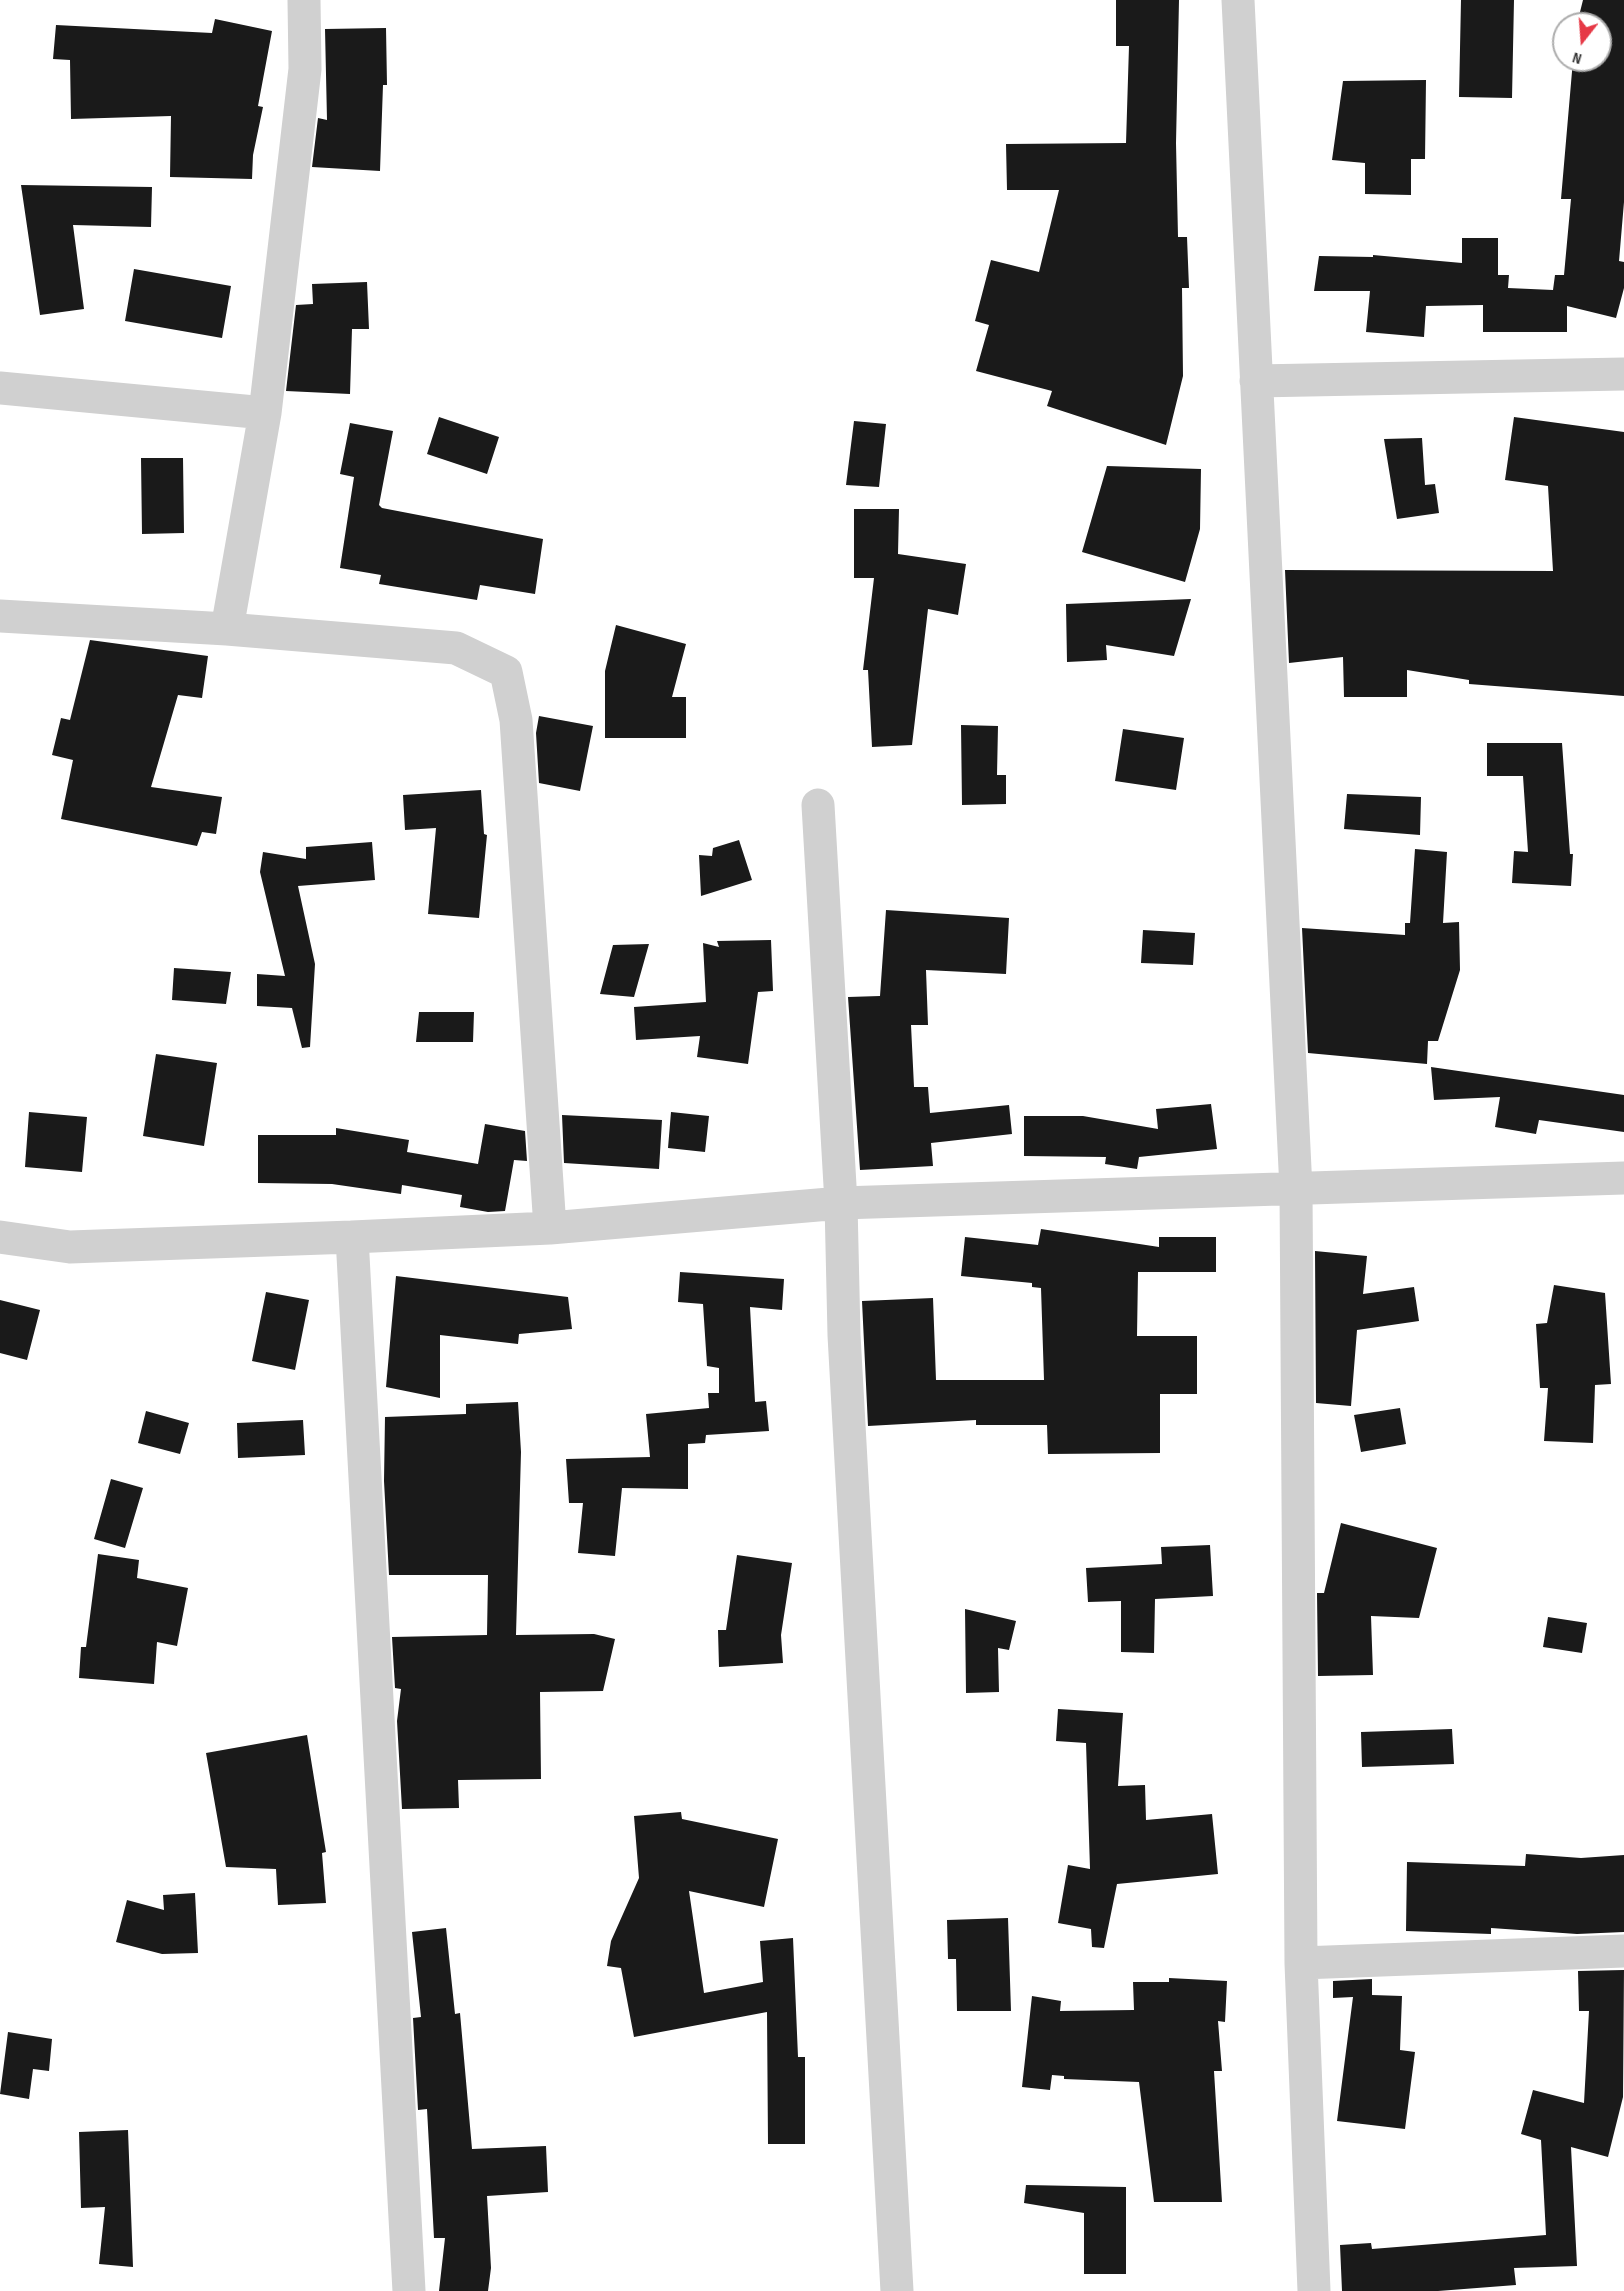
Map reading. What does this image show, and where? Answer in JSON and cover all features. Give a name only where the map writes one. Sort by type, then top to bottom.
[{"type":"street","points":[[227,629],[265,413],[305,69],[304,0]]},
{"type":"street","points":[[1238,0],[1296,1189],[1301,1964],[1314,2291]]},
{"type":"street","points":[[1256,381],[1624,374]]},
{"type":"street","points":[[0,388],[265,413]]},
{"type":"street","points":[[0,616],[227,629],[456,648],[506,672],[516,720],[550,1228]]},
{"type":"street","points":[[818,805],[841,1203],[845,1358],[897,2291]]},
{"type":"street","points":[[0,1237],[70,1247],[352,1237],[550,1228],[841,1203],[1624,1178]]},
{"type":"street","points":[[352,1237],[409,2291]]},
{"type":"street","points":[[1301,1964],[1624,1952]]},
{"type":"building","points":[[1116,0],[1179,0],[1176,143],[1178,237],[1187,237],[1189,288],[1182,288],[1183,376],[1166,445],[1047,406],[1052,391],[976,371],[989,325],[975,321],[991,260],[1039,272],[1059,190],[1007,190],[1006,144],[1126,143],[1129,46],[1116,46]]},
{"type":"building","points":[[1461,0],[1514,0],[1512,98],[1459,97]]},
{"type":"building","points":[[1583,0],[1624,0],[1624,202],[1619,261],[1624,262],[1624,288],[1616,318],[1567,306],[1567,332],[1483,332],[1483,305],[1426,306],[1424,337],[1366,332],[1370,291],[1314,291],[1319,256],[1373,257],[1373,255],[1462,263],[1462,238],[1498,238],[1498,275],[1509,275],[1508,288],[1553,290],[1555,275],[1564,275],[1571,199],[1561,199],[1572,72],[1612,72],[1612,12],[1580,12]]},
{"type":"building","points":[[215,19],[272,31],[258,106],[263,107],[253,155],[252,179],[170,177],[171,116],[71,119],[70,60],[53,59],[56,25],[212,33]]},
{"type":"building","points":[[386,28],[387,85],[383,85],[380,171],[312,167],[318,118],[327,120],[325,29]]},
{"type":"building","points":[[1426,80],[1425,159],[1411,159],[1411,195],[1365,194],[1365,163],[1332,160],[1343,81]]},
{"type":"building","points":[[21,185],[152,187],[151,227],[73,225],[84,309],[40,315]]},
{"type":"building","points":[[134,269],[231,286],[222,338],[125,321]]},
{"type":"building","points":[[367,282],[369,329],[352,329],[350,394],[286,391],[296,305],[313,304],[312,284]]},
{"type":"building","points":[[439,417],[499,437],[487,474],[427,454]]},
{"type":"building","points":[[1514,417],[1624,432],[1624,696],[1469,684],[1469,680],[1407,670],[1407,697],[1344,697],[1343,657],[1289,663],[1285,570],[1553,571],[1548,486],[1505,480]]},
{"type":"building","points":[[854,421],[886,424],[879,487],[846,485]]},
{"type":"building","points":[[350,423],[393,431],[379,505],[382,508],[543,539],[535,594],[480,585],[477,600],[379,584],[381,575],[340,568],[354,477],[340,474]]},
{"type":"building","points":[[1422,438],[1425,485],[1435,484],[1439,513],[1397,519],[1384,439]]},
{"type":"building","points":[[141,458],[183,458],[184,533],[142,534]]},
{"type":"building","points":[[1107,466],[1201,469],[1200,529],[1185,582],[1082,552]]},
{"type":"building","points":[[854,509],[899,509],[898,554],[966,564],[958,615],[928,609],[912,745],[872,747],[868,670],[863,670],[874,578],[854,578]]},
{"type":"building","points":[[1191,599],[1174,656],[1106,645],[1107,660],[1067,662],[1066,604]]},
{"type":"building","points":[[616,625],[686,644],[672,697],[686,697],[686,738],[605,738],[605,671]]},
{"type":"building","points":[[90,640],[208,656],[202,698],[178,695],[151,787],[222,797],[216,834],[202,832],[197,846],[61,819],[73,760],[52,755],[61,718],[70,720]]},
{"type":"building","points":[[539,716],[593,726],[580,791],[539,783],[536,733]]},
{"type":"building","points":[[961,725],[998,726],[997,775],[1006,775],[1006,804],[962,805]]},
{"type":"building","points":[[1123,729],[1184,738],[1176,790],[1115,781]]},
{"type":"building","points":[[1487,743],[1562,743],[1570,854],[1573,854],[1571,886],[1512,883],[1514,851],[1528,852],[1523,776],[1487,776]]},
{"type":"building","points":[[481,790],[484,834],[487,835],[479,918],[428,914],[436,828],[405,830],[403,795]]},
{"type":"building","points":[[1347,794],[1421,797],[1420,835],[1344,829]]},
{"type":"building","points":[[739,840],[752,880],[701,896],[699,855],[712,856],[713,848]]},
{"type":"building","points":[[372,842],[375,880],[298,886],[315,964],[310,1047],[302,1048],[292,1008],[257,1006],[257,974],[285,976],[260,872],[263,852],[306,859],[306,847]]},
{"type":"building","points":[[1415,849],[1447,852],[1443,923],[1459,922],[1460,970],[1438,1041],[1428,1041],[1427,1064],[1308,1053],[1302,928],[1405,935],[1405,923],[1410,923]]},
{"type":"building","points":[[886,910],[1009,918],[1006,974],[926,970],[928,1025],[911,1025],[914,1087],[928,1087],[930,1113],[1009,1105],[1012,1134],[931,1143],[933,1166],[860,1170],[848,997],[880,996]]},
{"type":"building","points":[[1143,930],[1195,933],[1193,965],[1141,963]]},
{"type":"building","points":[[771,940],[773,991],[758,992],[748,1064],[697,1057],[700,1036],[636,1040],[634,1007],[706,1002],[703,943],[719,947],[717,941]]},
{"type":"building","points":[[649,944],[634,997],[600,994],[613,945]]},
{"type":"building","points":[[174,968],[231,972],[226,1004],[172,1000]]},
{"type":"building","points":[[419,1012],[474,1012],[473,1042],[416,1042]]},
{"type":"building","points":[[156,1054],[217,1063],[204,1146],[143,1136]]},
{"type":"building","points":[[1431,1067],[1624,1095],[1624,1132],[1539,1120],[1536,1134],[1495,1127],[1500,1097],[1434,1100]]},
{"type":"building","points":[[1211,1104],[1217,1149],[1139,1157],[1137,1169],[1105,1164],[1106,1157],[1024,1156],[1024,1116],[1083,1116],[1158,1129],[1156,1109]]},
{"type":"building","points":[[29,1112],[87,1117],[82,1172],[25,1167]]},
{"type":"building","points":[[671,1112],[709,1116],[705,1152],[668,1148]]},
{"type":"building","points":[[562,1115],[662,1120],[659,1169],[564,1163]]},
{"type":"building","points":[[485,1124],[525,1131],[527,1161],[514,1160],[505,1211],[488,1212],[460,1207],[462,1195],[402,1185],[401,1194],[332,1184],[258,1183],[258,1135],[336,1135],[336,1128],[409,1140],[407,1152],[478,1164]]},
{"type":"building","points":[[1041,1229],[1159,1247],[1159,1237],[1216,1237],[1216,1272],[1138,1272],[1137,1336],[1197,1336],[1197,1394],[1160,1394],[1160,1453],[1048,1454],[1047,1425],[976,1425],[976,1420],[868,1426],[862,1301],[933,1298],[936,1380],[1044,1380],[1041,1288],[1032,1287],[1032,1283],[961,1276],[965,1237],[1038,1245]]},
{"type":"building","points":[[1315,1251],[1367,1256],[1363,1294],[1414,1287],[1419,1321],[1357,1330],[1351,1406],[1316,1403]]},
{"type":"building","points":[[680,1272],[784,1279],[782,1310],[750,1307],[755,1402],[766,1401],[769,1431],[706,1435],[705,1443],[688,1444],[688,1489],[622,1488],[615,1556],[578,1553],[583,1503],[569,1503],[566,1459],[650,1457],[646,1414],[709,1408],[708,1393],[719,1393],[719,1368],[707,1366],[703,1304],[678,1302]]},
{"type":"building","points":[[396,1276],[568,1297],[572,1329],[519,1334],[518,1344],[440,1335],[440,1398],[386,1387]]},
{"type":"building","points":[[1554,1285],[1605,1293],[1611,1384],[1595,1385],[1593,1443],[1544,1441],[1548,1388],[1540,1388],[1536,1324],[1547,1323]]},
{"type":"building","points":[[266,1292],[309,1300],[295,1370],[252,1361]]},
{"type":"building","points":[[0,1300],[40,1310],[27,1360],[0,1353]]},
{"type":"building","points":[[518,1402],[521,1452],[516,1635],[594,1634],[615,1639],[603,1691],[540,1692],[541,1779],[458,1780],[459,1808],[402,1809],[397,1721],[401,1689],[395,1688],[392,1637],[487,1635],[488,1575],[389,1575],[384,1481],[385,1417],[466,1414],[466,1404]]},
{"type":"building","points":[[1400,1408],[1406,1444],[1361,1452],[1354,1415]]},
{"type":"building","points":[[146,1411],[189,1423],[180,1454],[138,1443]]},
{"type":"building","points":[[303,1420],[305,1455],[238,1458],[237,1423]]},
{"type":"building","points":[[111,1479],[143,1488],[125,1548],[94,1539]]},
{"type":"building","points":[[1341,1523],[1437,1548],[1419,1618],[1371,1616],[1373,1675],[1318,1676],[1317,1593],[1324,1593]]},
{"type":"building","points":[[1210,1545],[1213,1596],[1155,1599],[1154,1653],[1121,1652],[1121,1601],[1088,1602],[1086,1568],[1162,1564],[1161,1547]]},
{"type":"building","points":[[98,1554],[139,1560],[137,1578],[188,1588],[177,1646],[157,1642],[154,1684],[79,1678],[81,1647],[86,1647]]},
{"type":"building","points":[[737,1555],[792,1563],[781,1635],[783,1663],[719,1667],[718,1630],[726,1630]]},
{"type":"building","points":[[965,1609],[1016,1621],[1009,1650],[998,1648],[999,1692],[966,1693]]},
{"type":"building","points":[[1548,1617],[1587,1623],[1582,1653],[1543,1647]]},
{"type":"building","points":[[1058,1709],[1123,1713],[1118,1786],[1145,1785],[1146,1820],[1212,1814],[1218,1874],[1117,1884],[1104,1948],[1092,1947],[1091,1929],[1058,1923],[1068,1865],[1090,1869],[1086,1743],[1056,1741]]},
{"type":"building","points":[[1452,1729],[1454,1764],[1362,1767],[1361,1732]]},
{"type":"building","points":[[307,1735],[326,1852],[322,1853],[326,1903],[278,1905],[276,1869],[226,1867],[206,1753]]},
{"type":"building","points":[[681,1812],[682,1819],[778,1839],[764,1907],[689,1891],[704,1993],[763,1982],[760,1941],[793,1938],[798,2057],[805,2057],[805,2144],[768,2144],[767,2012],[634,2037],[621,1968],[607,1966],[611,1941],[639,1878],[634,1816]]},
{"type":"building","points":[[1526,1854],[1581,1858],[1624,1855],[1624,1932],[1577,1934],[1491,1928],[1491,1934],[1406,1931],[1407,1862],[1525,1866]]},
{"type":"building","points":[[195,1893],[198,1953],[162,1954],[116,1942],[127,1900],[164,1910],[163,1895]]},
{"type":"building","points":[[1008,1918],[1011,2011],[957,2011],[956,1959],[948,1959],[947,1920]]},
{"type":"building","points":[[446,1928],[455,2014],[460,2013],[472,2149],[546,2146],[548,2192],[487,2196],[491,2268],[488,2291],[439,2291],[445,2238],[434,2238],[427,2109],[418,2110],[413,2018],[421,2017],[412,1932]]},
{"type":"building","points":[[1624,1970],[1623,2097],[1608,2157],[1571,2147],[1577,2266],[1514,2268],[1516,2285],[1438,2291],[1342,2291],[1340,2245],[1371,2243],[1372,2249],[1546,2235],[1541,2140],[1521,2134],[1533,2090],[1584,2103],[1589,2011],[1579,2011],[1578,1971]]},
{"type":"building","points":[[1169,1978],[1227,1981],[1225,2022],[1218,2021],[1222,2071],[1214,2071],[1222,2202],[1154,2202],[1139,2082],[1064,2079],[1064,2076],[1052,2075],[1050,2090],[1022,2087],[1032,1996],[1061,2001],[1060,2011],[1134,2010],[1133,1982],[1169,1982]]},
{"type":"building","points":[[1372,1979],[1372,1995],[1402,1996],[1400,2050],[1415,2052],[1405,2129],[1337,2121],[1353,1997],[1333,1998],[1333,1981]]},
{"type":"building","points":[[8,2032],[52,2039],[49,2071],[33,2069],[29,2099],[0,2094]]},
{"type":"building","points":[[128,2130],[133,2267],[99,2264],[105,2207],[81,2208],[79,2132]]},
{"type":"building","points":[[1026,2185],[1126,2187],[1126,2274],[1084,2274],[1084,2213],[1024,2203]]}]
